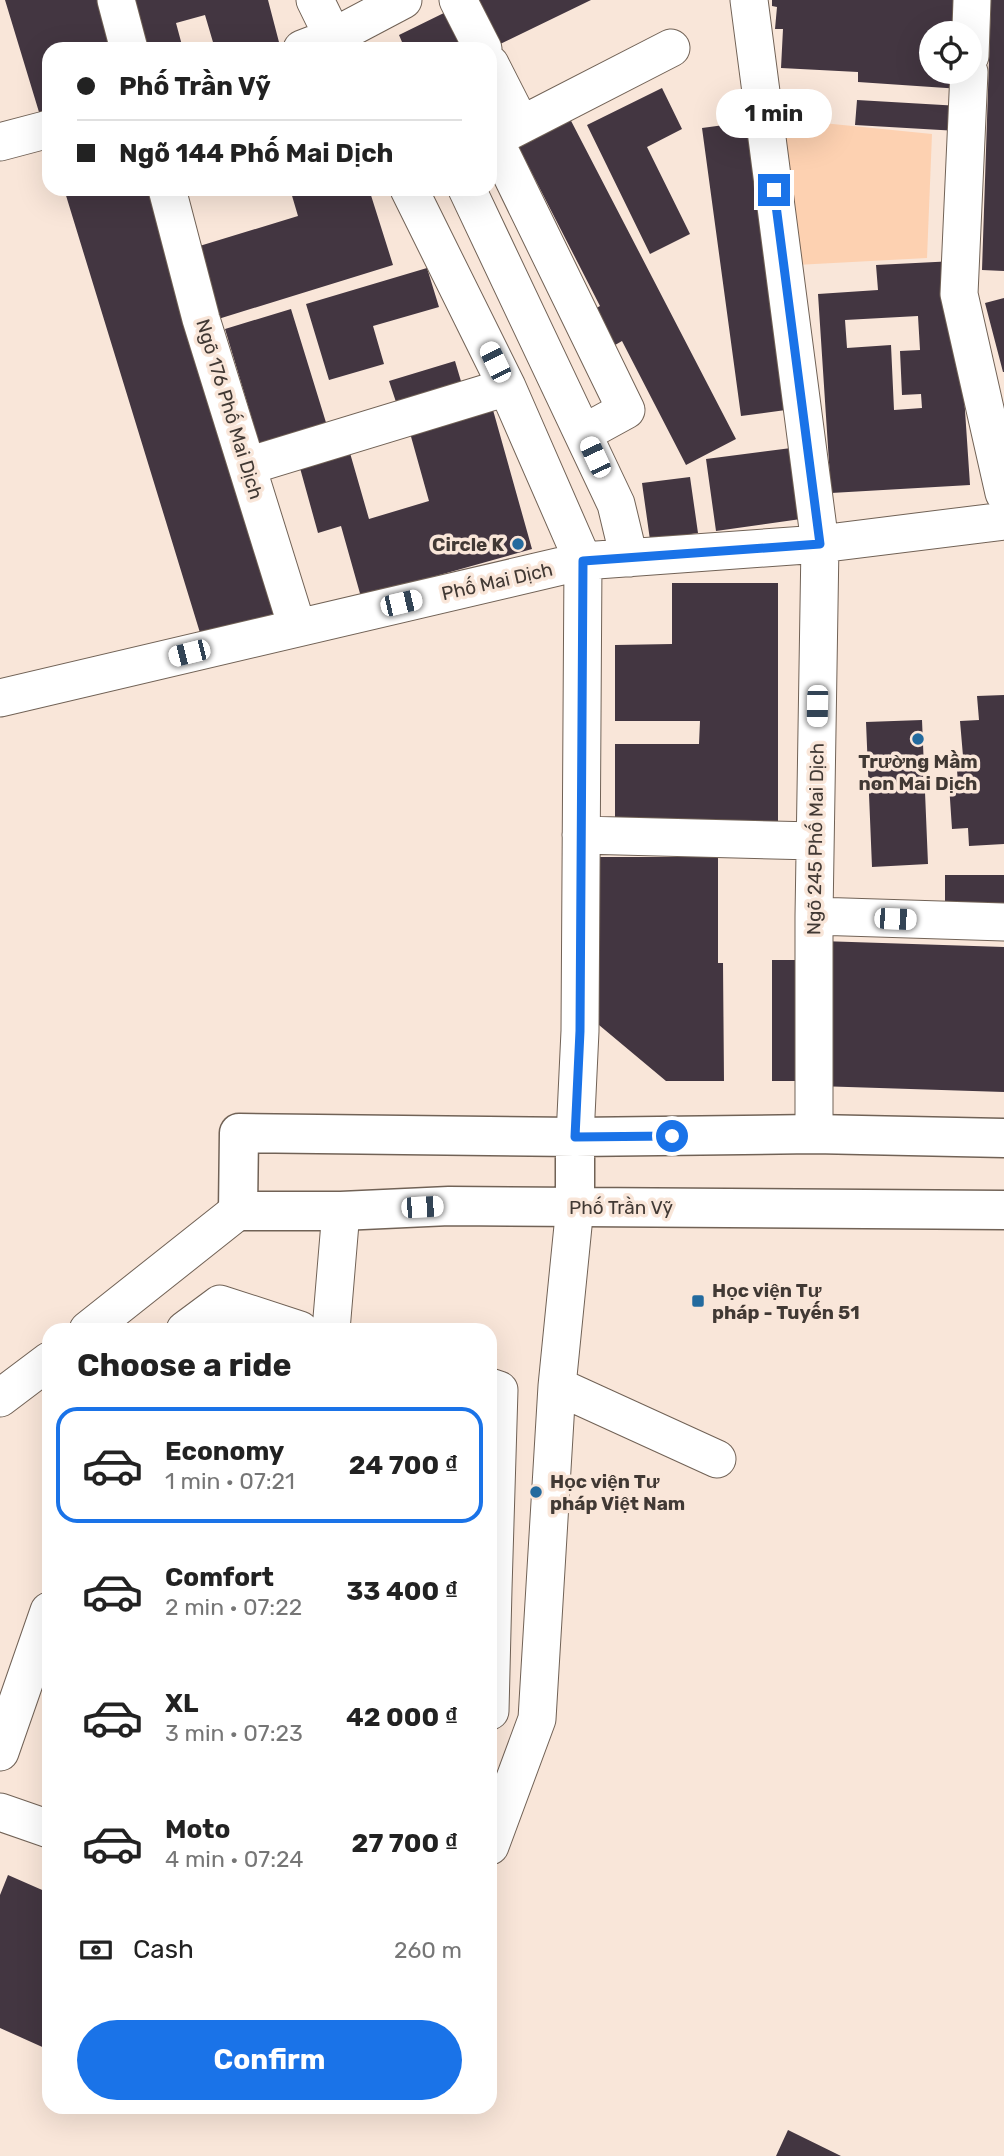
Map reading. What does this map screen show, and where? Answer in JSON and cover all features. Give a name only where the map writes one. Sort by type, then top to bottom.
[{"type":"main road","points":[[238,1211],[239,1133],[575,1137],[814,1134],[1004,1138]]},
{"type":"main road","points":[[575,1137],[575,1206]]},
{"type":"main road","name":"Phố Trần Vỹ","points":[[238,1211],[341,1211],[449,1206],[1004,1210]]},
{"type":"street","points":[[116,0],[127,42]]},
{"type":"street","points":[[315,0],[323,42]]},
{"type":"street","points":[[329,42],[403,0]]},
{"type":"street","points":[[458,0],[479,42]]},
{"type":"street","name":"Ngõ 245 Phố Mai Dịch","points":[[749,0],[820,544],[814,916],[814,1134]]},
{"type":"street","points":[[971,21],[972,0]]},
{"type":"street","points":[[502,135],[671,48]]},
{"type":"street","points":[[968,84],[959,295],[1004,493]]},
{"type":"street","points":[[497,105],[502,135],[626,410],[584,433]]},
{"type":"street","points":[[0,142],[42,132]]},
{"type":"street","name":"Ngõ 176 Phố Mai Dịch","points":[[169,196],[201,319],[297,627]]},
{"type":"street","points":[[412,196],[507,387],[583,561],[580,1031],[575,1137]]},
{"type":"street","points":[[470,196],[616,504],[629,558]]},
{"type":"street","points":[[248,466],[507,387]]},
{"type":"street","name":"Phố Mai Dịch","points":[[0,698],[583,561],[820,544],[1004,521]]},
{"type":"street","points":[[581,835],[815,841]]},
{"type":"street","points":[[814,916],[1004,922]]},
{"type":"street","points":[[497,1827],[537,1718],[557,1386],[575,1206]]},
{"type":"street","points":[[97,1323],[238,1211]]},
{"type":"street","points":[[332,1323],[341,1211]]},
{"type":"street","points":[[194,1323],[220,1304],[278,1323]]},
{"type":"street","points":[[0,1398],[42,1366]]},
{"type":"street","points":[[557,1386],[717,1459]]},
{"type":"street","points":[[497,1389],[497,1447]]},
{"type":"street","points":[[0,1752],[42,1631]]},
{"type":"street","points":[[497,1728],[530,1738]]},
{"type":"street","points":[[0,1812],[42,1827]]},
{"type":"shaded area","points":[[783,119],[932,134],[927,258],[796,265]]},
{"type":"building","points":[[5,0],[99,0],[112,42],[42,42],[42,122]]},
{"type":"building","points":[[124,0],[268,0],[279,42],[213,42],[205,15],[176,23],[181,42],[136,42]]},
{"type":"building","points":[[472,0],[591,0],[497,46],[497,42],[492,42]]},
{"type":"building","points":[[772,0],[966,0],[965,21],[919,21],[919,84],[961,84],[961,89],[858,82],[858,72],[781,68],[783,29],[775,29],[777,7],[772,6]]},
{"type":"building","points":[[991,0],[1004,0],[1004,271],[982,270]]},
{"type":"building","points":[[450,10],[466,42],[402,42],[399,35]]},
{"type":"building","points":[[662,88],[682,129],[647,147],[690,234],[650,254],[587,125]]},
{"type":"building","points":[[857,100],[960,106],[958,131],[855,125]]},
{"type":"building","points":[[568,115],[736,439],[686,465],[622,341],[610,348],[591,311],[600,306],[516,142]]},
{"type":"building","points":[[754,121],[793,409],[741,416],[702,128]]},
{"type":"building","points":[[66,196],[156,196],[283,611],[201,636]]},
{"type":"building","points":[[292,196],[371,196],[393,265],[215,320],[193,248],[298,216]]},
{"type":"building","points":[[955,261],[970,485],[831,493],[818,294],[878,290],[876,265]],"holes":[[[918,316],[920,350],[900,351],[902,395],[921,394],[922,408],[894,410],[891,345],[847,348],[845,320]]]},
{"type":"building","points":[[427,268],[439,307],[373,326],[384,364],[329,380],[306,304]]},
{"type":"building","points":[[1004,298],[1004,372],[1003,372],[985,303]]},
{"type":"building","points":[[291,309],[328,429],[261,449],[225,329]]},
{"type":"building","points":[[455,361],[463,388],[398,408],[389,381]]},
{"type":"building","points":[[493,410],[532,549],[361,597],[341,526],[318,533],[300,468],[350,453],[369,519],[429,501],[410,433]]},
{"type":"building","points":[[799,447],[808,518],[716,531],[706,459]]},
{"type":"building","points":[[690,477],[698,533],[650,540],[642,483]]},
{"type":"building","points":[[672,583],[778,583],[778,824],[615,824],[615,744],[699,744],[700,721],[615,721],[615,645],[672,644]]},
{"type":"building","points":[[1004,695],[1004,844],[969,846],[968,828],[952,829],[949,784],[958,783],[956,757],[963,756],[960,721],[979,720],[977,696]]},
{"type":"building","points":[[922,720],[928,864],[872,867],[866,722]]},
{"type":"building","points":[[598,857],[718,857],[718,963],[723,963],[724,1081],[666,1081],[599,1025]]},
{"type":"building","points":[[945,875],[1004,875],[1004,909],[945,908]]},
{"type":"building","points":[[821,941],[1004,947],[1004,1092],[817,1086]]},
{"type":"building","points":[[772,960],[808,960],[808,1081],[772,1081]]},
{"type":"building","points":[[8,1875],[42,1890],[42,2047],[0,2028],[0,1895]]},
{"type":"building","points":[[788,2130],[841,2156],[776,2156]]},
{"type":"place","name":"Circle K","points":[[518,544]]},
{"type":"place","name":"Trường Mầm non Mai Dịch","points":[[918,739]]},
{"type":"place","name":"Học viện Tư pháp - Tuyến 51","points":[[698,1301]]},
{"type":"place","name":"Học viện Tư pháp Việt Nam","points":[[536,1492]]},
{"type":"route","points":[[672,1136],[575,1137],[580,1031],[583,561],[820,544],[774,190]]}]
